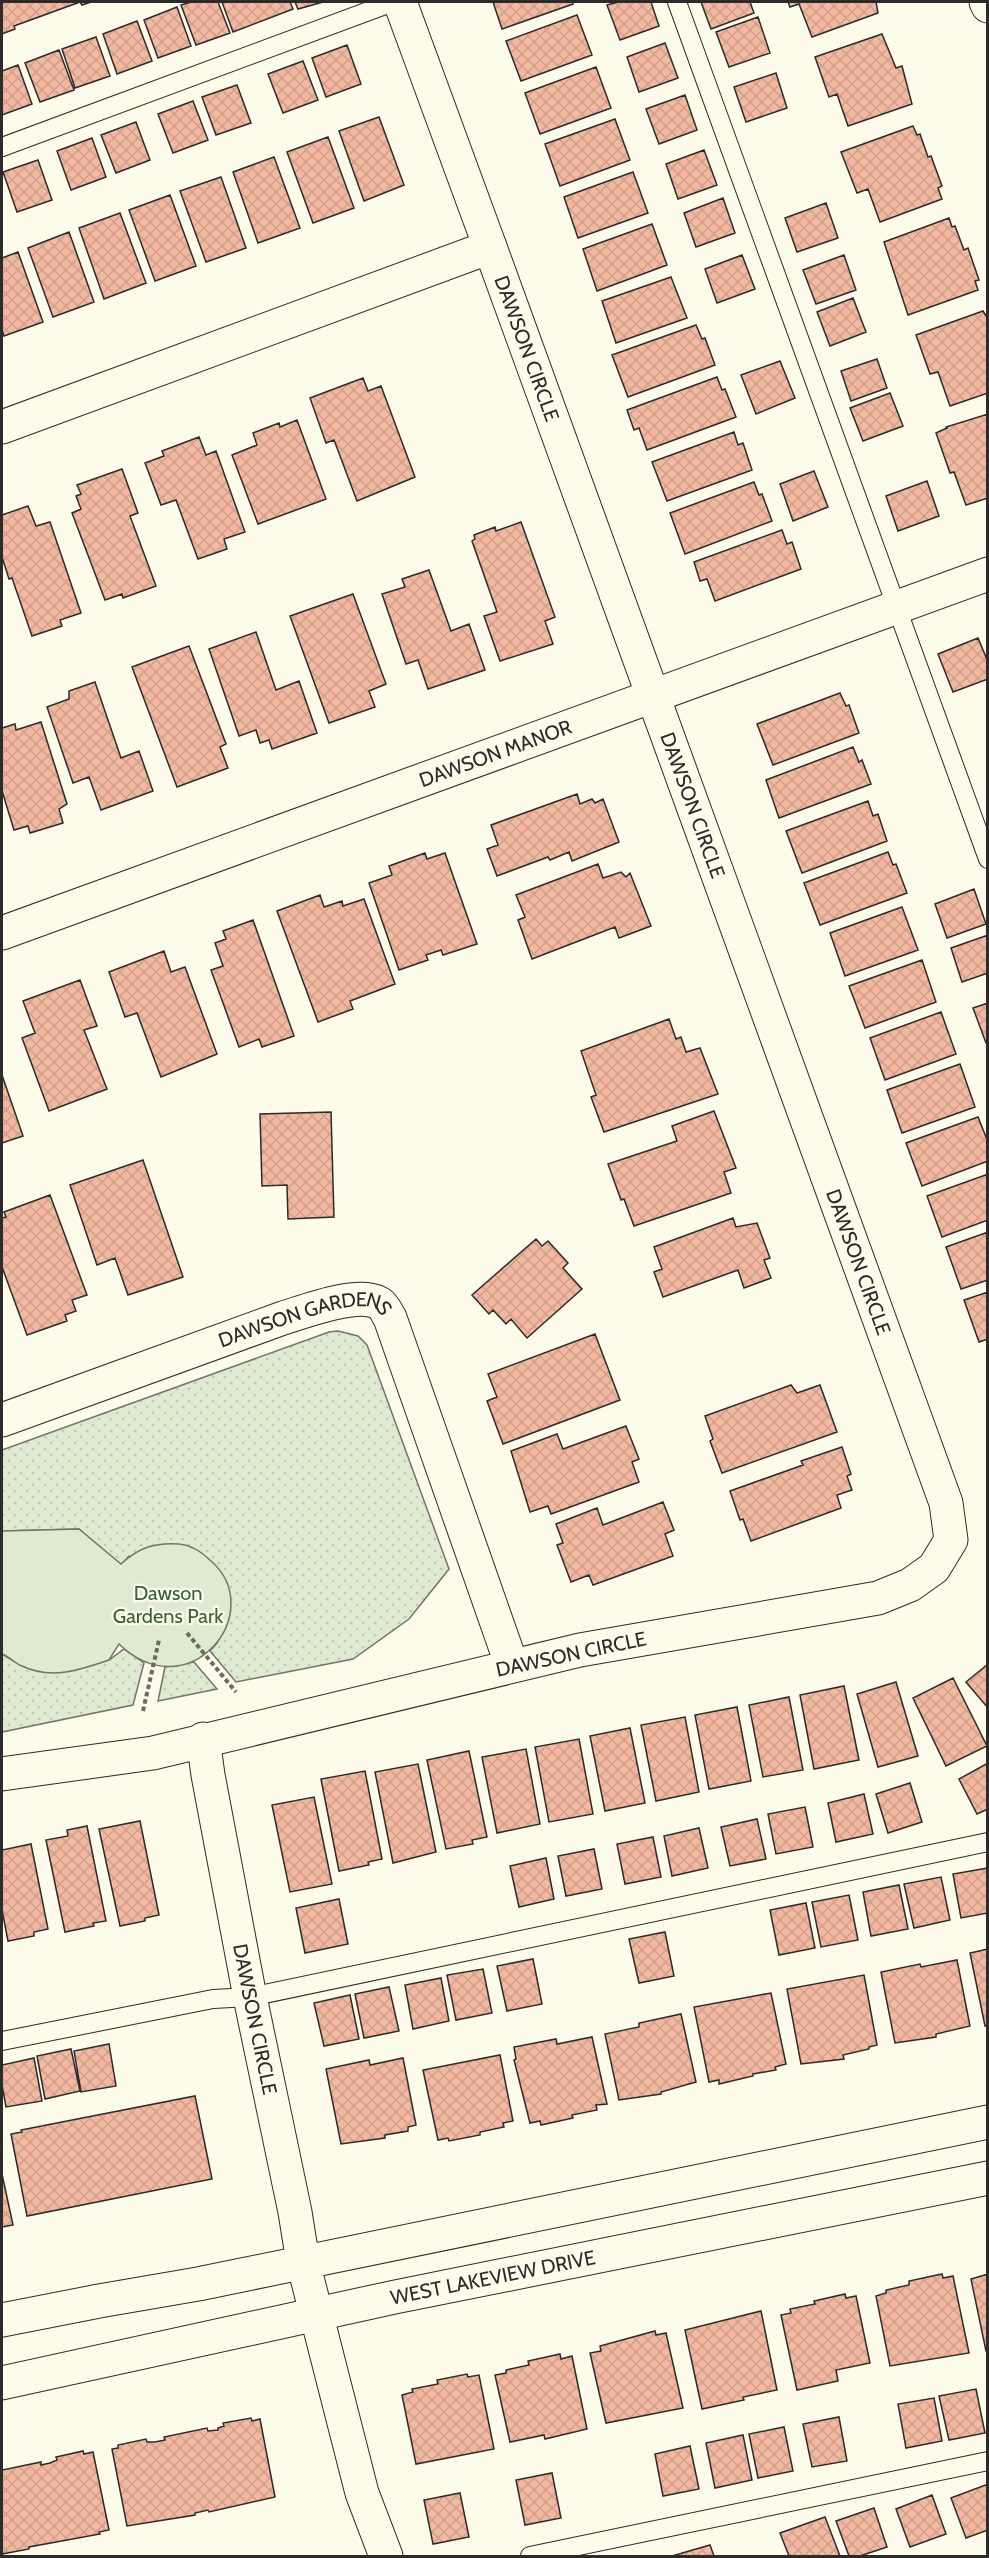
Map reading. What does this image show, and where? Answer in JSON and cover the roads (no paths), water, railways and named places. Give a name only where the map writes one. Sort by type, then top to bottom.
[{"type":"street","name":"DAWSON CIRCLE","points":[[2,1774],[153,1753],[356,1702],[580,1650],[878,1598],[910,1585],[934,1568],[951,1540],[946,1503],[654,695],[400,2]]},
{"type":"street","points":[[986,2],[987,6]]},
{"type":"street","points":[[2,427],[490,247]]},
{"type":"street","name":"DAWSON MANOR","points":[[2,933],[987,574]]},
{"type":"street","name":"DAWSON GARDENS","points":[[2,1420],[324,1305],[360,1299],[379,1303],[390,1318],[512,1666]]},
{"type":"street","name":"DAWSON CIRCLE","points":[[203,1739],[250,1997],[296,2212],[303,2262],[362,2493],[386,2556]]},
{"type":"street","points":[[2,2320],[170,2290],[987,2122]]},
{"type":"street","name":"WEST LAKEVIEW DRIVE","points":[[2,2383],[315,2315],[987,2178]]},
{"type":"lane","points":[[2,147],[393,2]]},
{"type":"lane","points":[[677,2],[987,859]]},
{"type":"lane","points":[[2,2041],[213,1999],[250,1997],[987,1842]]},
{"type":"lane","points":[[530,2556],[987,2461]]},
{"type":"park label","name":"Dawson Gardens Park","points":[[168,1604]]}]
